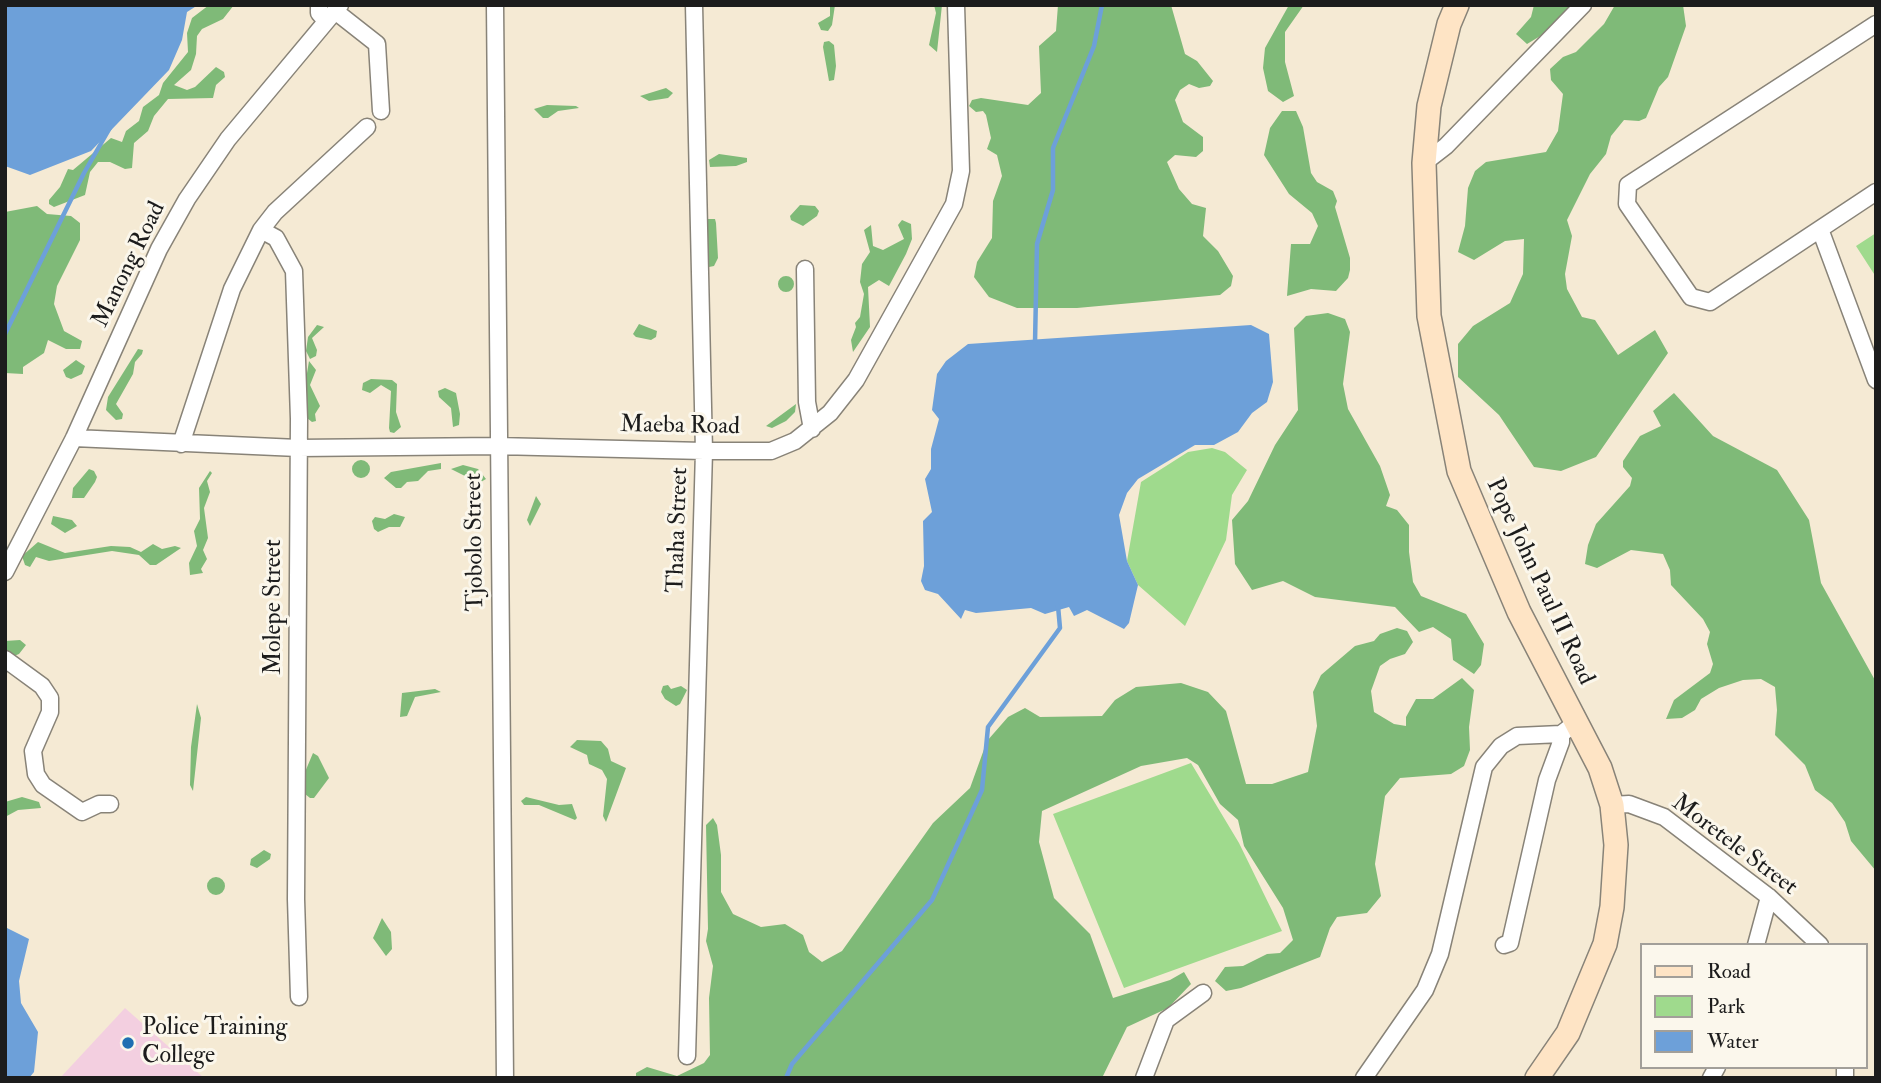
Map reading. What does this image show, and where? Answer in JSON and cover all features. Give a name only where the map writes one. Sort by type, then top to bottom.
[{"type":"main road","name":"Pope John Paul II Road","points":[[1457,5],[1449,24],[1429,106],[1424,163],[1429,317],[1459,471],[1568,728],[1600,768],[1612,805],[1616,845],[1612,907],[1605,944],[1568,1032],[1537,1078]]},
{"type":"street","points":[[318,5],[319,13],[333,13],[377,44],[381,111]]},
{"type":"street","name":"Tjobolo Street","points":[[495,5],[497,446],[505,1078]]},
{"type":"street","name":"Thaha Street","points":[[687,1056],[704,452],[694,5]]},
{"type":"street","name":"Maeba Road","points":[[74,438],[298,448],[497,446],[704,452],[771,451],[796,441],[812,429],[856,380],[954,204],[961,171],[956,5]]},
{"type":"street","points":[[1424,163],[1446,146],[1583,5]]},
{"type":"street","name":"Manong Road","points":[[5,572],[74,438],[159,249],[187,199],[228,139],[333,13]]},
{"type":"street","points":[[1876,24],[1628,185],[1627,204],[1635,220],[1691,297],[1710,302],[1876,192]]},
{"type":"street","points":[[181,444],[232,289],[261,230],[275,212],[367,127]]},
{"type":"street","points":[[1820,229],[1876,380]]},
{"type":"street","name":"Molepe Street","points":[[261,230],[276,238],[294,271],[298,448],[299,997]]},
{"type":"street","points":[[805,270],[807,402],[812,429]]},
{"type":"street","points":[[5,659],[42,686],[50,698],[50,712],[33,751],[36,774],[43,785],[82,812],[99,804],[110,804]]},
{"type":"street","points":[[1364,1078],[1424,990],[1440,954],[1484,767],[1501,746],[1517,736],[1568,728],[1510,943],[1504,945]]},
{"type":"street","name":"Moretele Street","points":[[1612,805],[1629,804],[1664,817],[1769,897],[1818,943]]},
{"type":"street","points":[[1757,943],[1769,897]]},
{"type":"street","points":[[1144,1078],[1166,1020],[1203,993]]},
{"type":"shaded area","name":"Police Training College","points":[[125,1008],[204,1078],[60,1078]]},
{"type":"green space","points":[[209,5],[234,5],[223,19],[202,29],[197,36],[196,54],[191,70],[174,85],[187,90],[195,87],[216,67],[224,72],[225,77],[216,85],[213,98],[168,99],[154,116],[148,131],[134,143],[132,168],[125,169],[110,162],[98,162],[90,172],[85,195],[54,207],[49,204],[68,169],[73,170],[111,138],[122,142],[126,131],[139,121],[143,107],[159,95],[163,83],[188,52],[187,33],[192,18]]},
{"type":"green space","points":[[830,5],[835,5],[832,25],[828,31],[821,30],[818,23],[830,16]]},
{"type":"green space","points":[[934,5],[942,5],[937,52],[929,45],[936,13]]},
{"type":"green space","points":[[1058,5],[1171,5],[1185,54],[1197,61],[1213,81],[1210,86],[1199,88],[1189,84],[1180,90],[1175,100],[1183,122],[1203,137],[1203,151],[1196,157],[1175,155],[1167,162],[1179,189],[1192,204],[1206,208],[1203,236],[1218,251],[1233,276],[1231,286],[1220,295],[1077,308],[1017,308],[989,297],[974,277],[977,262],[992,238],[993,201],[1002,176],[997,155],[987,149],[991,138],[986,115],[983,111],[976,112],[969,106],[972,100],[981,98],[1028,105],[1041,93],[1039,46],[1056,31]]},
{"type":"green space","points":[[1289,5],[1304,5],[1285,32],[1285,62],[1294,96],[1283,102],[1268,91],[1263,68],[1265,48]]},
{"type":"green space","points":[[1534,5],[1573,5],[1542,35],[1527,44],[1516,34],[1531,17]]},
{"type":"green space","points":[[1615,5],[1683,5],[1686,26],[1668,77],[1659,87],[1646,118],[1639,121],[1624,120],[1611,136],[1606,154],[1590,174],[1567,220],[1572,236],[1565,274],[1567,289],[1582,317],[1595,320],[1618,355],[1655,330],[1668,353],[1596,457],[1561,471],[1534,467],[1499,415],[1458,377],[1458,344],[1473,326],[1510,303],[1523,274],[1524,239],[1505,241],[1474,260],[1458,252],[1465,226],[1468,188],[1475,171],[1486,162],[1546,152],[1558,131],[1563,94],[1551,80],[1550,69],[1563,57],[1576,52],[1604,24]]},
{"type":"green space","points":[[829,41],[834,45],[836,66],[834,80],[829,81],[823,47],[824,42]]},
{"type":"green space","points":[[666,88],[673,93],[668,98],[649,101],[640,96]]},
{"type":"green space","points":[[547,105],[579,108],[558,111],[548,118],[543,118],[534,109]]},
{"type":"green space","points":[[1282,111],[1296,111],[1303,127],[1311,173],[1317,182],[1333,191],[1337,201],[1335,207],[1350,258],[1350,270],[1348,278],[1336,291],[1311,289],[1287,296],[1291,244],[1310,244],[1318,226],[1312,213],[1289,194],[1264,155],[1270,128]]},
{"type":"green space","points":[[719,154],[747,158],[747,162],[736,166],[710,167],[709,160]]},
{"type":"green space","points":[[800,205],[815,206],[819,211],[817,216],[803,226],[791,220],[790,216]]},
{"type":"green space","points":[[37,206],[47,214],[71,216],[80,223],[80,240],[57,286],[54,304],[64,331],[82,341],[80,349],[66,349],[48,340],[44,353],[23,367],[23,374],[5,373],[5,212]]},
{"type":"green space","points":[[708,219],[715,219],[718,258],[714,266],[709,267],[705,228]]},
{"type":"green space","points":[[902,220],[911,224],[912,239],[889,286],[879,280],[868,287],[870,327],[853,352],[851,340],[855,323],[860,317],[864,294],[860,282],[862,264],[870,252],[864,230],[871,225],[873,246],[883,250],[904,239],[898,225]]},
{"type":"green space","points":[[1876,233],[1876,277],[1856,246]]},
{"type":"green space","points":[[786,276],[792,278],[792,290],[786,292],[780,290],[778,284],[780,278]]},
{"type":"green space","points":[[1328,313],[1345,319],[1350,332],[1343,384],[1348,409],[1380,466],[1390,495],[1386,506],[1397,510],[1409,525],[1413,582],[1421,596],[1466,614],[1484,644],[1481,665],[1474,674],[1453,660],[1451,639],[1433,627],[1419,632],[1395,607],[1315,597],[1283,581],[1252,590],[1235,564],[1232,520],[1248,501],[1275,445],[1298,410],[1294,328],[1306,316]]},
{"type":"green space","points":[[639,324],[657,331],[656,337],[651,340],[636,337],[633,334]]},
{"type":"green space","points":[[317,325],[324,327],[312,338],[317,350],[316,356],[310,359],[306,351],[308,337]]},
{"type":"green space","points":[[138,349],[143,350],[142,354],[135,362],[133,374],[116,404],[123,414],[122,419],[116,420],[106,410],[108,397]]},
{"type":"green space","points":[[76,360],[85,366],[82,374],[71,379],[66,377],[63,370]]},
{"type":"green space","points":[[309,361],[316,370],[310,385],[320,406],[315,414],[316,421],[312,422],[307,418],[304,391]]},
{"type":"green space","points":[[371,379],[392,380],[397,384],[396,412],[401,427],[394,433],[390,432],[389,428],[391,391],[381,385],[370,393],[362,390],[363,383]]},
{"type":"green space","points":[[445,388],[456,393],[460,414],[459,425],[453,427],[451,408],[439,397],[438,391]]},
{"type":"green space","points":[[1674,393],[1713,436],[1777,470],[1809,520],[1821,583],[1876,682],[1876,871],[1851,841],[1845,822],[1832,803],[1815,790],[1805,765],[1775,735],[1775,687],[1761,679],[1743,680],[1719,688],[1701,699],[1695,710],[1682,718],[1666,719],[1674,700],[1710,673],[1713,664],[1707,644],[1710,632],[1703,619],[1671,585],[1670,570],[1663,554],[1631,550],[1597,568],[1585,564],[1588,545],[1596,524],[1630,486],[1632,478],[1623,467],[1623,461],[1640,436],[1661,426],[1653,411]]},
{"type":"green space","points":[[796,404],[795,412],[786,421],[772,428],[766,426]]},
{"type":"green space","points":[[1212,448],[1225,452],[1247,470],[1232,495],[1226,540],[1185,626],[1138,585],[1127,561],[1141,482],[1188,452]]},
{"type":"green space","points":[[361,460],[367,463],[370,469],[367,475],[361,478],[355,475],[352,469],[355,463]]},
{"type":"green space","points":[[441,463],[441,469],[428,471],[418,481],[407,482],[401,488],[396,488],[384,478],[391,472]]},
{"type":"green space","points":[[463,465],[478,469],[486,479],[479,483],[451,469]]},
{"type":"green space","points":[[89,469],[94,471],[97,477],[95,482],[84,498],[72,498],[73,488]]},
{"type":"green space","points":[[210,471],[212,473],[207,481],[210,492],[204,508],[208,538],[203,550],[207,559],[201,569],[203,573],[190,575],[189,563],[197,546],[194,531],[200,519],[199,488]]},
{"type":"green space","points":[[536,496],[541,504],[530,526],[527,520]]},
{"type":"green space","points":[[394,514],[405,517],[400,527],[389,527],[378,532],[374,529],[372,521],[375,517],[385,519]]},
{"type":"green space","points":[[53,516],[72,520],[77,526],[65,533],[51,524]]},
{"type":"green space","points":[[38,542],[65,553],[111,546],[130,547],[141,552],[153,544],[162,549],[175,546],[181,548],[156,565],[150,565],[139,555],[112,551],[49,561],[36,557],[30,567],[25,565],[22,556]]},
{"type":"green space","points":[[1397,628],[1407,631],[1413,642],[1405,654],[1380,666],[1371,691],[1374,712],[1394,724],[1406,726],[1406,717],[1416,699],[1433,699],[1462,678],[1474,690],[1469,727],[1470,750],[1464,766],[1451,774],[1400,778],[1385,796],[1375,864],[1381,896],[1367,913],[1337,917],[1330,928],[1320,957],[1241,988],[1226,991],[1215,981],[1225,967],[1243,966],[1267,954],[1280,953],[1293,940],[1283,908],[1244,846],[1238,820],[1220,804],[1198,765],[1187,758],[1141,766],[1042,811],[1039,842],[1054,898],[1090,934],[1113,998],[1170,980],[1184,972],[1191,984],[1168,1008],[1127,1027],[1102,1078],[636,1078],[636,1073],[647,1067],[677,1076],[704,1063],[710,1055],[709,998],[713,966],[706,941],[706,825],[713,818],[717,825],[721,855],[721,892],[733,914],[761,927],[785,924],[803,935],[809,952],[822,962],[842,951],[933,823],[970,788],[987,741],[1008,717],[1025,708],[1040,717],[1102,716],[1115,700],[1136,687],[1181,683],[1208,692],[1226,711],[1246,784],[1272,784],[1308,772],[1317,726],[1313,692],[1321,675],[1355,646],[1374,641],[1380,634]]},
{"type":"green space","points":[[20,640],[26,645],[19,654],[14,656],[5,652],[5,641]]},
{"type":"green space","points":[[668,685],[671,689],[681,686],[687,690],[680,704],[676,706],[665,699],[661,692],[663,686]]},
{"type":"green space","points":[[435,689],[441,692],[415,697],[407,716],[400,717],[402,693]]},
{"type":"green space","points":[[197,704],[201,718],[193,791],[190,785],[191,747]]},
{"type":"green space","points":[[577,740],[601,741],[608,749],[611,761],[626,768],[606,822],[603,816],[607,779],[602,770],[589,764],[587,755],[570,747]]},
{"type":"green space","points":[[313,753],[318,756],[329,778],[314,798],[310,798],[305,794],[305,772]]},
{"type":"green space","points":[[1191,763],[1239,843],[1282,931],[1124,988],[1053,814]]},
{"type":"green space","points":[[22,797],[39,802],[41,808],[18,810],[5,817],[5,802]]},
{"type":"green space","points":[[526,797],[559,805],[572,804],[577,818],[575,820],[539,805],[524,805],[521,801]]},
{"type":"green space","points":[[264,850],[271,854],[270,859],[257,868],[250,865],[251,859]]},
{"type":"green space","points":[[212,877],[220,877],[225,886],[223,893],[212,895],[207,890],[207,882]]},
{"type":"green space","points":[[382,918],[391,932],[392,949],[386,956],[373,938]]},
{"type":"water","points":[[5,5],[198,5],[187,12],[182,40],[169,70],[91,151],[30,175],[5,166]]},
{"type":"water","points":[[1251,325],[1269,334],[1273,382],[1267,402],[1252,413],[1238,432],[1214,445],[1195,445],[1138,479],[1127,493],[1119,515],[1127,561],[1138,585],[1129,623],[1124,629],[1087,610],[1074,616],[1069,607],[1045,614],[1031,608],[976,613],[965,610],[961,619],[938,594],[925,590],[921,581],[924,566],[923,521],[932,512],[925,479],[931,469],[931,449],[939,419],[932,410],[937,374],[946,361],[968,344]]},
{"type":"water","points":[[5,927],[29,939],[19,981],[21,1003],[38,1032],[34,1072],[29,1078],[5,1078]]},
{"type":"waterway","points":[[1035,343],[1037,244],[1053,190],[1053,148],[1094,46],[1102,5]]},
{"type":"waterway","points":[[5,334],[84,173],[111,126]]},
{"type":"waterway","points":[[786,1078],[792,1064],[932,900],[982,790],[988,727],[1060,628],[1058,606]]},
{"type":"place","name":"Police Training College","points":[[128,1043]]}]
